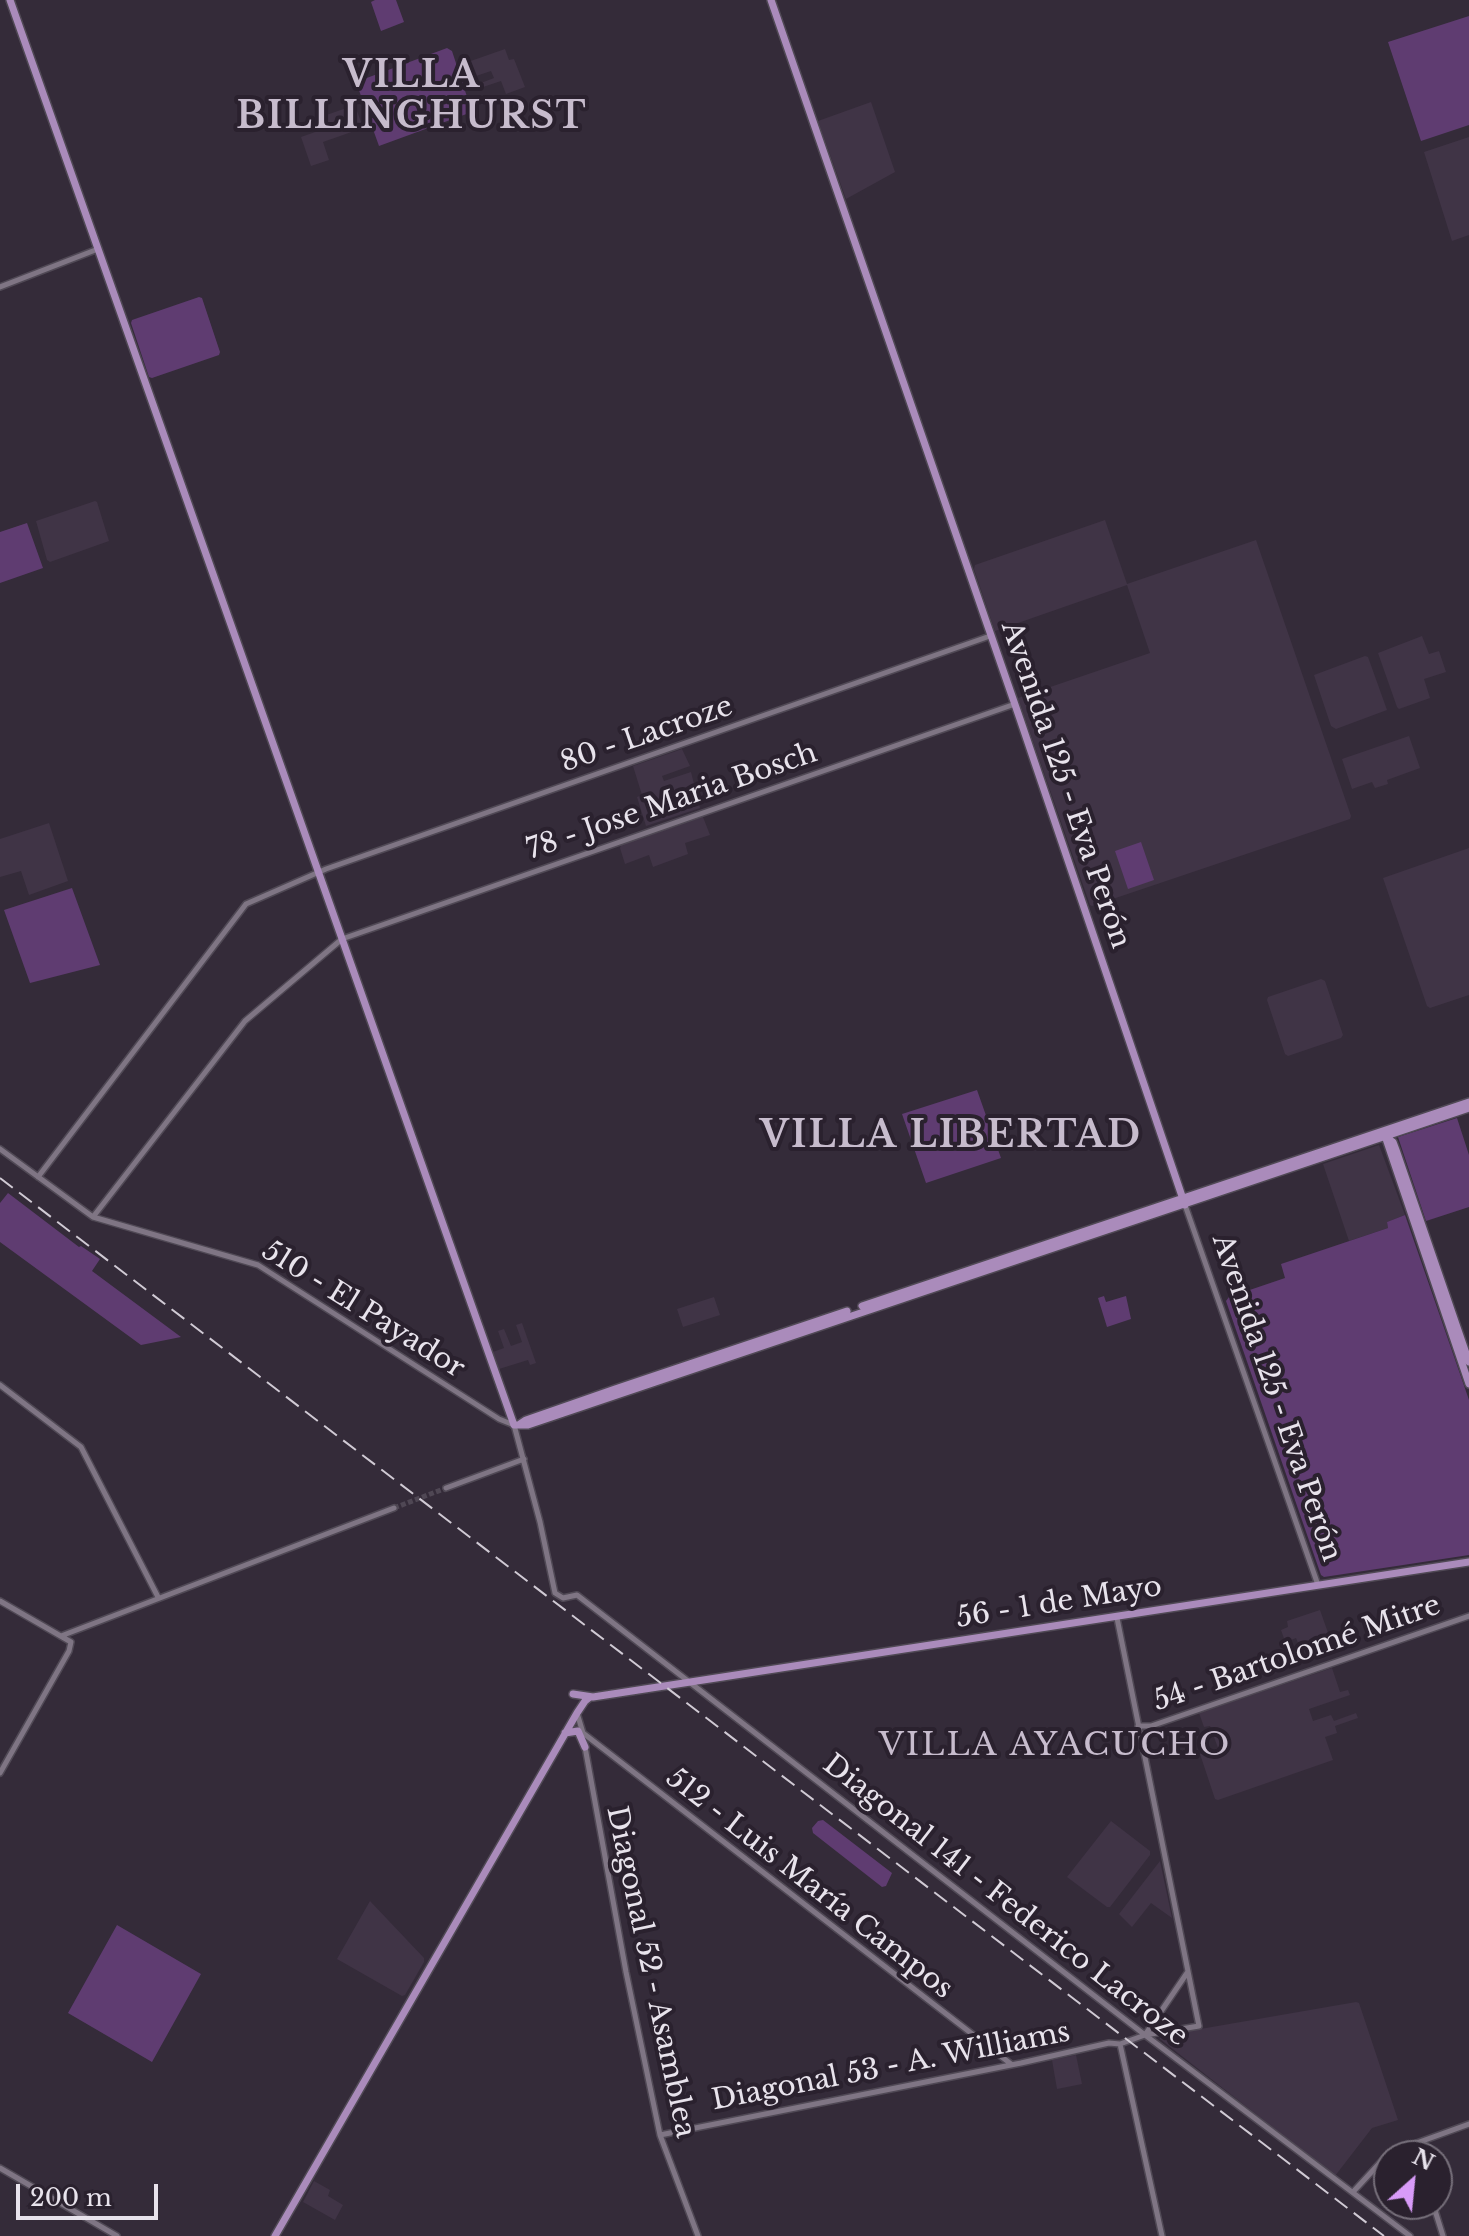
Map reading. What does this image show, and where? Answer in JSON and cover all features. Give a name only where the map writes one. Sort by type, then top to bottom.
[{"type":"main road","points":[[10,0],[517,1425],[528,1425],[1469,1102]]},
{"type":"main road","name":"Avenida 125 - Eva Perón","points":[[771,0],[1184,1202]]},
{"type":"main road","points":[[1184,1202],[1469,1108]]},
{"type":"main road","points":[[1385,1136],[1393,1142],[1396,1150],[1469,1362]]},
{"type":"main road","points":[[1385,1136],[1469,1384]]},
{"type":"main road","name":"56 - 1 de Mayo","points":[[573,1694],[593,1697],[1469,1562]]},
{"type":"main road","points":[[275,2236],[565,1733],[585,1701],[593,1697]]},
{"type":"main road","points":[[565,1733],[578,1731],[585,1747]]},
{"type":"street","points":[[0,287],[98,249]]},
{"type":"street","name":"80 - Lacroze","points":[[38,1177],[246,904],[318,872],[990,636]]},
{"type":"street","name":"78 - Jose Maria Bosch","points":[[342,939],[1015,704]]},
{"type":"street","points":[[93,1217],[245,1021],[342,939]]},
{"type":"street","name":"510 - El Payador","points":[[0,1149],[93,1217],[258,1265],[499,1419],[517,1425]]},
{"type":"street","name":"Avenida 125 - Eva Perón","points":[[1184,1202],[1318,1585]]},
{"type":"street","points":[[0,1385],[81,1447],[158,1598]]},
{"type":"street","points":[[446,1488],[524,1459],[517,1425]]},
{"type":"street","name":"Diagonal 141 - Federico Lacroze","points":[[524,1459],[555,1593],[563,1598],[577,1595],[1410,2236]]},
{"type":"street","points":[[61,1636],[394,1508]]},
{"type":"street","points":[[0,1601],[71,1642],[69,1651],[0,1773]]},
{"type":"street","name":"54 - Bartolomé Mitre","points":[[1138,1726],[1151,1726],[1469,1616]]},
{"type":"street","points":[[1117,1618],[1187,1972],[1145,2035]]},
{"type":"street","name":"Diagonal 52 - Asamblea","points":[[577,1713],[660,2135],[698,2236]]},
{"type":"street","name":"512 - Luis María Campos","points":[[583,1733],[1012,2065]]},
{"type":"street","name":"Diagonal 53 - A. Williams","points":[[660,2135],[1199,2026],[1187,1972]]},
{"type":"street","points":[[1120,2044],[1162,2236]]},
{"type":"street","points":[[1424,2140],[1469,2124]]},
{"type":"street","points":[[0,2168],[117,2236]]},
{"type":"street","points":[[1353,2192],[1373,2170]]},
{"type":"shaded area","points":[[396,0],[404,22],[381,31],[371,2]]},
{"type":"shaded area","points":[[1469,16],[1469,125],[1421,141],[1388,42]]},
{"type":"shaded area","points":[[447,48],[452,51],[472,112],[379,146],[356,82]]},
{"type":"shaded area","points":[[505,49],[509,60],[514,59],[525,87],[506,94],[501,81],[474,90],[473,86],[494,78],[491,71],[470,78],[465,63]]},
{"type":"shaded area","points":[[871,102],[895,172],[846,199],[818,121]]},
{"type":"shaded area","points":[[355,105],[363,128],[323,142],[329,160],[311,166],[301,137],[318,131],[315,119]]},
{"type":"shaded area","points":[[1469,137],[1469,235],[1452,241],[1424,152]]},
{"type":"shaded area","points":[[202,298],[219,355],[149,377],[132,320]]},
{"type":"shaded area","points":[[95,501],[109,541],[50,562],[47,560],[36,521]]},
{"type":"shaded area","points":[[1105,520],[1127,584],[1256,540],[1350,819],[1090,905],[1018,698],[1150,653],[1127,585],[995,631],[974,569],[975,565]]},
{"type":"shaded area","points":[[27,523],[43,568],[0,583],[0,532]]},
{"type":"shaded area","points":[[1422,636],[1429,654],[1439,651],[1446,672],[1424,679],[1430,698],[1399,709],[1378,653]]},
{"type":"shaded area","points":[[1368,657],[1387,710],[1336,729],[1331,726],[1314,675]]},
{"type":"shaded area","points":[[1409,736],[1420,768],[1387,780],[1388,784],[1375,788],[1372,782],[1352,789],[1342,759]]},
{"type":"shaded area","points":[[682,749],[690,766],[662,776],[664,781],[691,772],[700,808],[646,826],[637,797],[642,795],[633,766]]},
{"type":"shaded area","points":[[703,817],[710,835],[685,843],[688,854],[653,867],[649,855],[625,864],[621,845]]},
{"type":"shaded area","points":[[49,823],[68,881],[29,895],[21,871],[0,877],[0,839]]},
{"type":"shaded area","points":[[1141,842],[1154,880],[1128,889],[1115,851]]},
{"type":"shaded area","points":[[1469,848],[1469,995],[1430,1008],[1383,878]]},
{"type":"shaded area","points":[[72,888],[100,965],[30,983],[4,910]]},
{"type":"shaded area","points":[[1321,979],[1325,981],[1343,1035],[1288,1056],[1268,997]]},
{"type":"shaded area","points":[[977,1090],[1001,1158],[926,1183],[902,1114]]},
{"type":"shaded area","points":[[1457,1118],[1469,1155],[1469,1207],[1426,1221],[1398,1137]]},
{"type":"shaded area","points":[[1379,1145],[1405,1215],[1387,1222],[1388,1228],[1349,1241],[1323,1164]]},
{"type":"shaded area","points":[[8,1193],[79,1247],[100,1259],[92,1271],[181,1337],[141,1345],[0,1242],[0,1203]]},
{"type":"shaded area","points":[[1405,1215],[1469,1400],[1469,1555],[1324,1577],[1226,1301],[1229,1297],[1285,1278],[1281,1264],[1388,1228],[1387,1222]]},
{"type":"shaded area","points":[[1104,1296],[1106,1302],[1126,1296],[1131,1319],[1107,1327],[1098,1298]]},
{"type":"shaded area","points":[[714,1297],[720,1315],[683,1327],[677,1309]]},
{"type":"shaded area","points":[[522,1323],[536,1363],[530,1365],[528,1360],[499,1369],[493,1352],[504,1348],[498,1331],[504,1329],[511,1346],[522,1342],[516,1325]]},
{"type":"shaded area","points":[[1320,1610],[1332,1644],[1314,1651],[1312,1645],[1306,1647],[1304,1641],[1298,1643],[1296,1638],[1291,1640],[1293,1648],[1288,1650],[1281,1630],[1288,1627],[1287,1621]]},
{"type":"shaded area","points":[[1332,1668],[1340,1692],[1348,1690],[1350,1695],[1309,1709],[1313,1721],[1331,1715],[1334,1721],[1356,1713],[1358,1718],[1335,1726],[1337,1733],[1325,1737],[1333,1760],[1215,1799],[1200,1754],[1218,1748],[1210,1726],[1204,1727],[1199,1713]]},
{"type":"shaded area","points":[[823,1820],[892,1873],[886,1886],[882,1887],[813,1833],[812,1828]]},
{"type":"shaded area","points":[[1111,1821],[1150,1851],[1150,1855],[1107,1907],[1067,1877]]},
{"type":"shaded area","points":[[1160,1861],[1172,1918],[1151,1903],[1132,1927],[1119,1914]]},
{"type":"shaded area","points":[[370,1901],[424,1958],[405,1995],[337,1959]]},
{"type":"shaded area","points":[[117,1925],[201,1974],[152,2062],[68,2013]]},
{"type":"shaded area","points":[[1359,2003],[1398,2120],[1372,2128],[1335,2176],[1160,2039],[1160,2036]]},
{"type":"shaded area","points":[[1076,2055],[1082,2084],[1057,2089],[1052,2060]]},
{"type":"shaded area","points":[[314,2181],[330,2190],[328,2196],[343,2205],[335,2220],[303,2202]]},
{"type":"tunnel","points":[[394,1508],[446,1488]]},
{"type":"railway","points":[[0,1178],[1384,2236]]},
{"type":"district","name":"VILLA BILLINGHURST","points":[[412,98]]},
{"type":"district","name":"VILLA LIBERTAD","points":[[951,1137]]},
{"type":"district","name":"VILLA AYACUCHO","points":[[1055,1746]]}]
